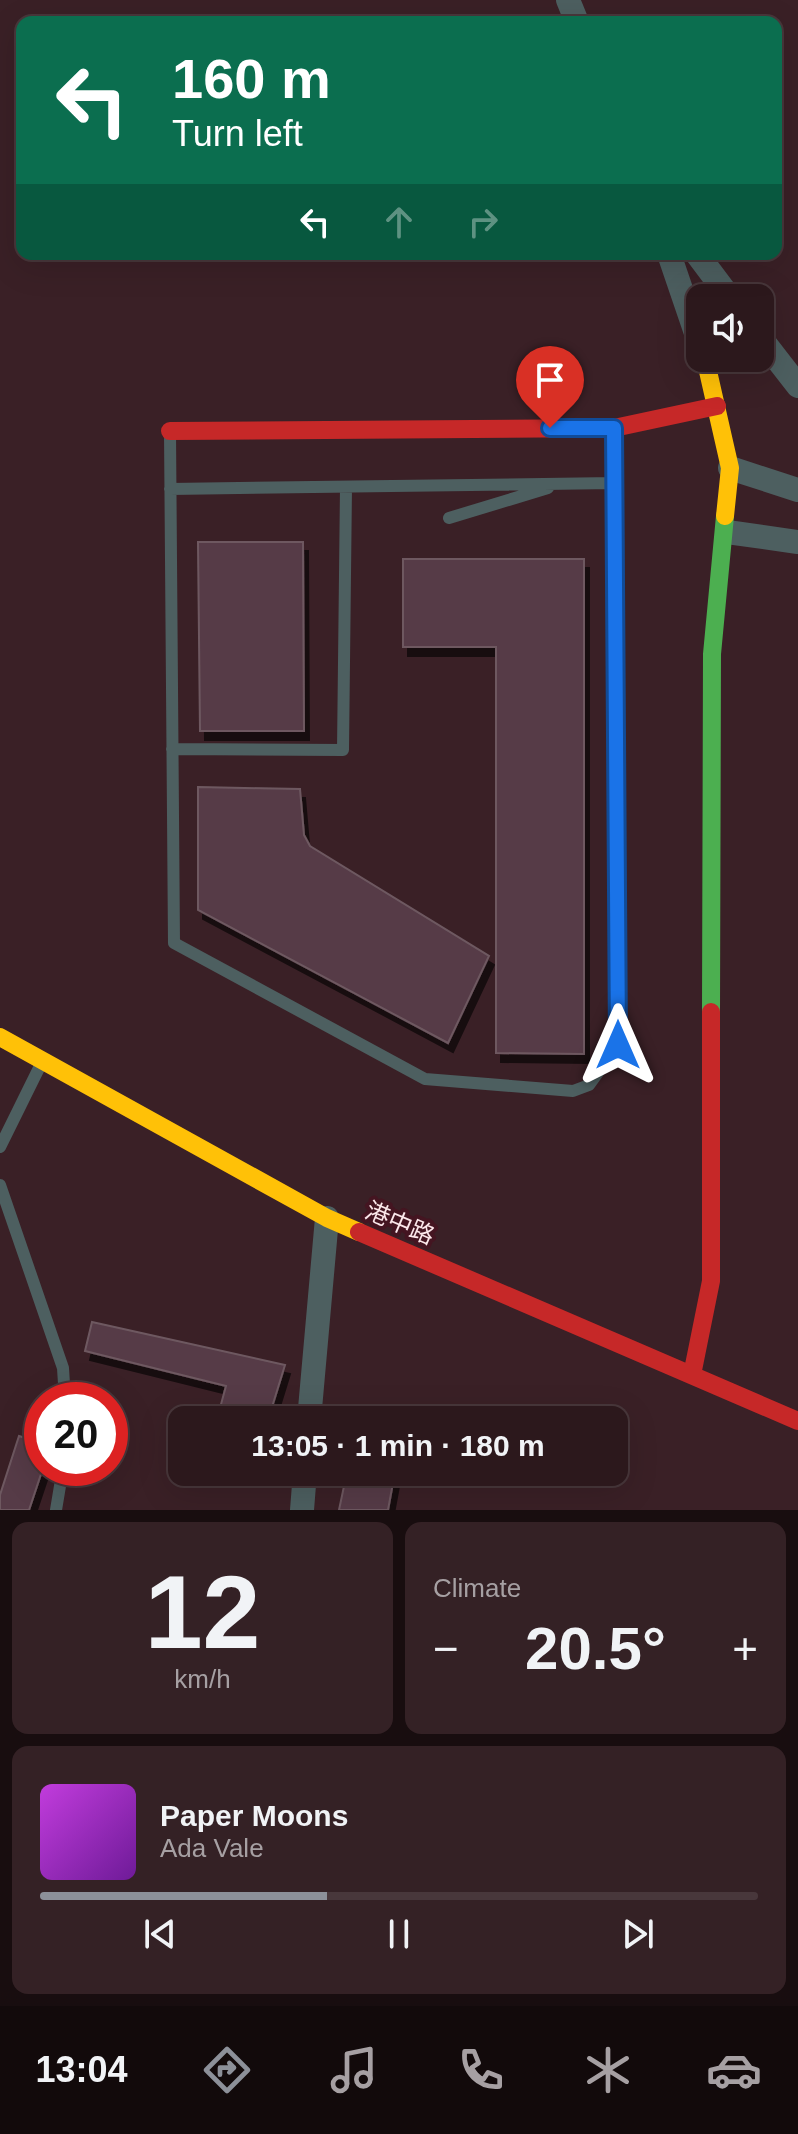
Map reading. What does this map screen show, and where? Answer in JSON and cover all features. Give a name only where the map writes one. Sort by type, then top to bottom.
[{"type":"street","points":[[671,260],[686,304]]},
{"type":"street","points":[[702,260],[720,284]]},
{"type":"street","points":[[774,355],[798,386]]},
{"type":"street","points":[[692,1375],[711,1281],[712,654],[727,532],[730,468],[708,372]]},
{"type":"street","points":[[170,431],[614,428],[717,406]]},
{"type":"street","points":[[730,468],[798,490]]},
{"type":"street","points":[[727,532],[798,542]]},
{"type":"street","name":"港中路","points":[[0,1037],[327,1218],[798,1421]]},
{"type":"street","points":[[310,1406],[327,1218]]},
{"type":"street","points":[[302,1510],[304,1486]]},
{"type":"lane","points":[[170,431],[174,943],[425,1079],[573,1091],[589,1085],[618,1045],[614,428]]},
{"type":"lane","points":[[170,489],[614,483]]},
{"type":"lane","points":[[449,518],[562,484]]},
{"type":"lane","points":[[172,749],[343,750],[346,487]]},
{"type":"lane","points":[[0,1147],[42,1062]]},
{"type":"lane","points":[[0,1185],[63,1368],[64,1382]]},
{"type":"lane","points":[[56,1510],[60,1486]]},
{"type":"building","points":[[198,542],[303,542],[304,731],[200,731]]},
{"type":"building","points":[[403,559],[584,559],[584,1054],[496,1053],[496,647],[403,647]]},
{"type":"building","points":[[198,787],[300,789],[304,835],[310,846],[489,956],[448,1043],[198,910]]},
{"type":"building","points":[[92,1322],[285,1365],[272,1406],[221,1406],[226,1386],[85,1351]]},
{"type":"building","points":[[19,1436],[24,1438],[24,1486],[37,1486],[29,1510],[0,1510],[0,1495]]},
{"type":"building","points":[[344,1486],[392,1486],[388,1510],[339,1510]]},
{"type":"traffic: fast","points":[[711,1012],[712,654],[725,516]]},
{"type":"traffic: slow","points":[[708,372],[730,468],[725,516]]},
{"type":"traffic: slow","points":[[0,1037],[327,1218],[359,1232]]},
{"type":"traffic: jam","points":[[170,431],[614,428],[717,406]]},
{"type":"traffic: jam","points":[[692,1375],[711,1281],[711,1012]]},
{"type":"traffic: jam","points":[[359,1232],[798,1421]]},
{"type":"route","points":[[550,428],[614,428],[618,1045]]}]
